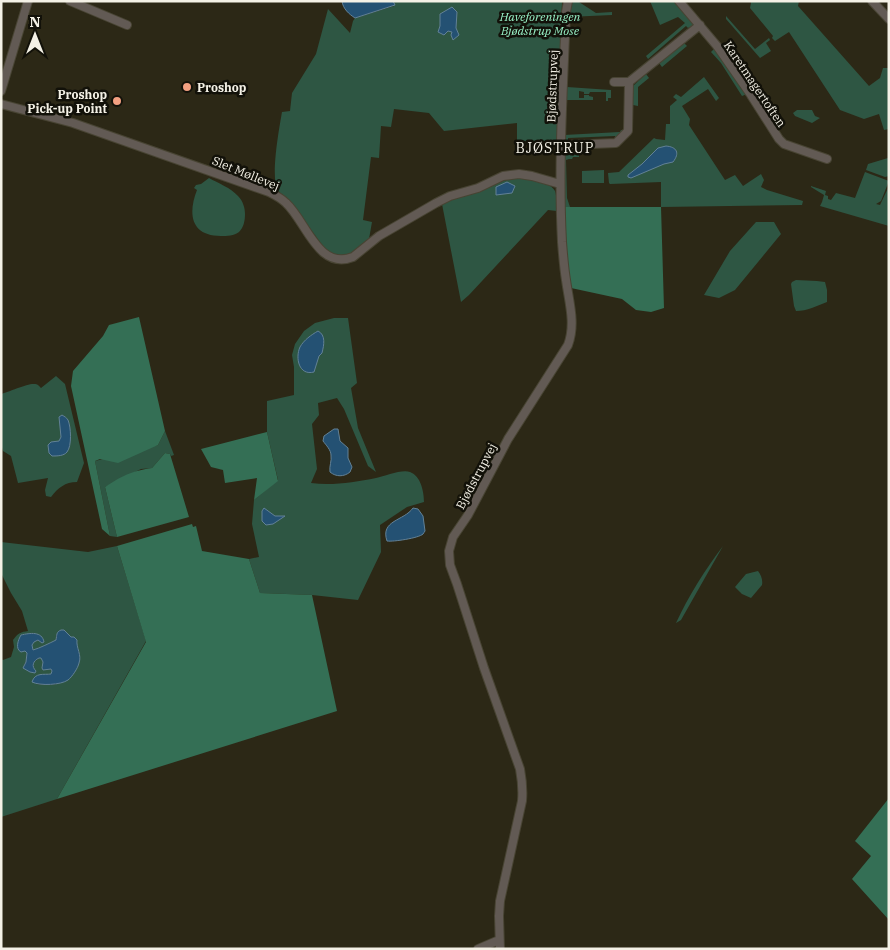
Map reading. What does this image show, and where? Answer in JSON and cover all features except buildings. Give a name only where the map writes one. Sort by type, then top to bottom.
[{"type":"street","points":[[1,91],[28,1]]},
{"type":"street","points":[[70,1],[126,26]]},
{"type":"street","name":"Bjødstrupvej","points":[[500,949],[500,901],[522,801],[522,778],[450,565],[449,552],[453,537],[472,508],[508,439],[571,338],[572,325],[562,244],[560,184],[565,21],[568,1]]},
{"type":"street","name":"Karetmagertoften","points":[[679,1],[717,46],[779,139],[784,144],[827,159]]},
{"type":"street","points":[[872,1],[889,19]]},
{"type":"street","points":[[614,82],[629,82],[700,25]]},
{"type":"street","points":[[568,145],[616,143],[628,131],[629,82]]},
{"type":"street","name":"Slet Møllevej","points":[[1,104],[73,123],[269,192],[286,203],[322,252],[339,260],[353,257],[379,236],[443,199],[478,188],[502,176],[520,174],[560,184]]},
{"type":"street","points":[[478,949],[499,940]]},
{"type":"green space","name":"Haveforeningen Bjødstrup Mose","points":[[393,1],[562,1],[558,145],[517,140],[517,123],[444,131],[429,113],[394,109],[391,127],[381,126],[379,158],[371,157],[363,220],[372,222],[369,239],[348,255],[331,255],[291,202],[277,189],[275,163],[282,112],[290,111],[292,93],[316,54],[328,9],[350,33],[355,18],[394,6]]},
{"type":"green space","points":[[573,1],[579,1],[596,13],[612,12],[612,15],[568,17]]},
{"type":"green space","points":[[650,1],[675,1],[694,23],[691,28],[686,26],[648,59],[646,56],[685,23],[678,17],[660,25]]},
{"type":"green space","points":[[751,1],[799,1],[798,6],[869,86],[880,78],[883,68],[889,68],[889,129],[884,130],[879,114],[864,119],[840,110],[789,32],[775,41],[750,8]]},
{"type":"green space","points":[[726,16],[755,49],[769,38],[770,40],[766,43],[771,51],[760,58],[726,19]]},
{"type":"green space","points":[[683,42],[687,46],[662,67],[659,63]]},
{"type":"green space","points":[[715,48],[747,94],[742,96],[721,63],[711,52]]},
{"type":"green space","points":[[646,74],[649,78],[638,87],[638,106],[633,105],[633,86]]},
{"type":"green space","points":[[704,77],[719,98],[716,101],[708,89],[682,106],[690,119],[689,125],[725,180],[735,175],[743,186],[761,174],[764,180],[761,187],[803,201],[802,205],[661,207],[661,182],[609,183],[608,173],[619,172],[654,138],[665,140],[666,124],[670,124],[670,106],[677,100],[673,97],[676,94],[681,97]]},
{"type":"green space","points":[[567,87],[611,90],[611,98],[608,98],[608,101],[606,101],[606,92],[584,94],[584,92],[579,91],[579,98],[589,95],[593,97],[593,100],[566,100]]},
{"type":"green space","points":[[797,110],[812,110],[815,116],[820,118],[812,123],[795,116],[793,113]]},
{"type":"green space","points":[[621,130],[626,130],[616,141],[615,136],[568,138],[568,145],[563,145],[564,135],[620,132]]},
{"type":"green space","points":[[563,147],[571,148],[569,152],[573,156],[579,154],[579,157],[566,160],[567,198],[570,207],[564,207]]},
{"type":"green space","points":[[888,158],[889,176],[885,177],[866,170],[868,164]]},
{"type":"green space","points":[[604,170],[604,183],[582,183],[582,171]]},
{"type":"green space","points":[[865,172],[889,181],[881,201],[876,204],[880,205],[889,186],[889,226],[820,206],[824,195],[811,187],[826,191],[825,195],[831,200],[836,193],[855,198]]},
{"type":"green space","points":[[209,178],[232,191],[242,202],[245,212],[244,221],[239,232],[233,235],[211,235],[197,228],[194,222],[192,215],[197,190],[194,188]]},
{"type":"green space","points":[[513,178],[542,182],[552,187],[556,193],[557,211],[548,210],[461,302],[442,204],[478,192],[491,184]]},
{"type":"green space","points":[[564,207],[661,207],[664,308],[651,312],[636,310],[622,299],[571,288],[565,247]]},
{"type":"green space","points":[[756,222],[774,222],[781,234],[735,290],[719,298],[704,295],[730,251]]},
{"type":"green space","points":[[796,280],[825,282],[827,302],[796,311],[791,284]]},
{"type":"green space","points":[[139,317],[165,431],[158,445],[118,463],[100,459],[95,461],[110,536],[102,529],[71,386],[73,371],[103,336],[109,325]]},
{"type":"green space","points":[[334,318],[348,318],[357,383],[351,388],[358,428],[376,472],[368,466],[344,409],[337,398],[318,403],[319,415],[312,424],[317,469],[311,483],[335,484],[352,482],[407,471],[417,477],[422,489],[424,502],[407,507],[380,525],[381,552],[358,600],[312,595],[260,593],[249,559],[259,557],[252,524],[254,500],[278,480],[267,432],[267,401],[294,395],[292,355],[295,344],[304,331],[315,323]]},
{"type":"green space","points":[[56,376],[65,384],[84,463],[77,482],[62,486],[51,497],[46,496],[45,490],[48,478],[18,483],[11,456],[3,451],[1,444],[1,394],[31,384],[37,384],[41,388]]},
{"type":"green space","points":[[165,431],[174,455],[171,456],[165,453],[152,468],[141,469],[105,487],[117,537],[110,536],[95,461],[158,445]]},
{"type":"green space","points":[[267,432],[278,481],[254,500],[257,478],[225,483],[223,470],[211,467],[201,449]]},
{"type":"green space","points":[[165,453],[170,454],[189,517],[117,537],[105,487],[127,474],[152,468]]},
{"type":"green space","points":[[192,524],[193,527],[196,526],[202,551],[249,559],[260,593],[312,595],[337,711],[57,799],[146,642],[117,546]]},
{"type":"green space","points":[[1,542],[88,552],[117,546],[146,641],[57,799],[1,817],[1,659],[11,657],[14,647],[13,640],[20,633],[28,631],[22,611],[2,575]],"holes":[[[64,630],[75,643],[80,656],[75,671],[71,676],[58,684],[36,684],[46,675],[51,674],[52,671],[51,669],[43,670],[41,658],[33,663],[34,669],[30,672],[24,668],[27,653],[21,635],[34,633],[39,640],[32,645],[33,650],[56,640],[56,635]]]},
{"type":"green space","points":[[723,546],[681,620],[676,623],[698,583]]},
{"type":"green space","points":[[758,571],[762,578],[762,585],[751,598],[742,594],[735,587],[746,574]]},
{"type":"green space","points":[[889,798],[889,920],[852,879],[871,856],[855,841]]},
{"type":"water","points":[[342,1],[393,1],[395,5],[355,18],[345,9]]},
{"type":"water","points":[[452,7],[457,12],[456,28],[459,35],[453,40],[452,32],[448,31],[444,35],[438,32],[440,14]]},
{"type":"water","points":[[666,146],[675,149],[677,153],[673,162],[631,178],[628,177],[658,148]]},
{"type":"water","points":[[507,182],[515,186],[512,193],[496,195],[496,187]]},
{"type":"water","points":[[318,331],[323,338],[323,350],[314,372],[309,373],[302,369],[298,361],[299,351],[304,342]]},
{"type":"water","points":[[62,415],[67,418],[69,423],[70,445],[64,454],[52,456],[49,453],[48,445],[51,442],[59,441],[61,437],[59,417]]},
{"type":"water","points":[[334,429],[338,429],[340,441],[348,448],[348,458],[352,467],[348,474],[343,476],[337,476],[330,472],[331,453],[323,441],[324,436]]},
{"type":"water","points":[[264,508],[275,516],[285,516],[273,524],[266,525],[262,521],[262,511]]},
{"type":"water","points":[[413,508],[418,509],[423,516],[425,531],[423,534],[411,538],[387,541],[386,534],[390,525]]},
{"type":"water","points":[[64,630],[77,640],[80,660],[76,670],[68,680],[61,683],[45,684],[32,682],[37,675],[51,674],[52,671],[51,669],[43,670],[41,658],[37,659],[33,664],[35,673],[23,668],[27,653],[25,651],[21,652],[18,649],[21,635],[32,633],[38,634],[43,638],[44,642],[42,643],[38,640],[34,642],[32,645],[33,650],[56,640],[57,633]]},
{"type":"place","name":"Proshop","points":[[187,87]]},
{"type":"place","name":"Proshop Pick-up Point","points":[[117,101]]},
{"type":"district","name":"BJØSTRUP","points":[[555,148]]}]
